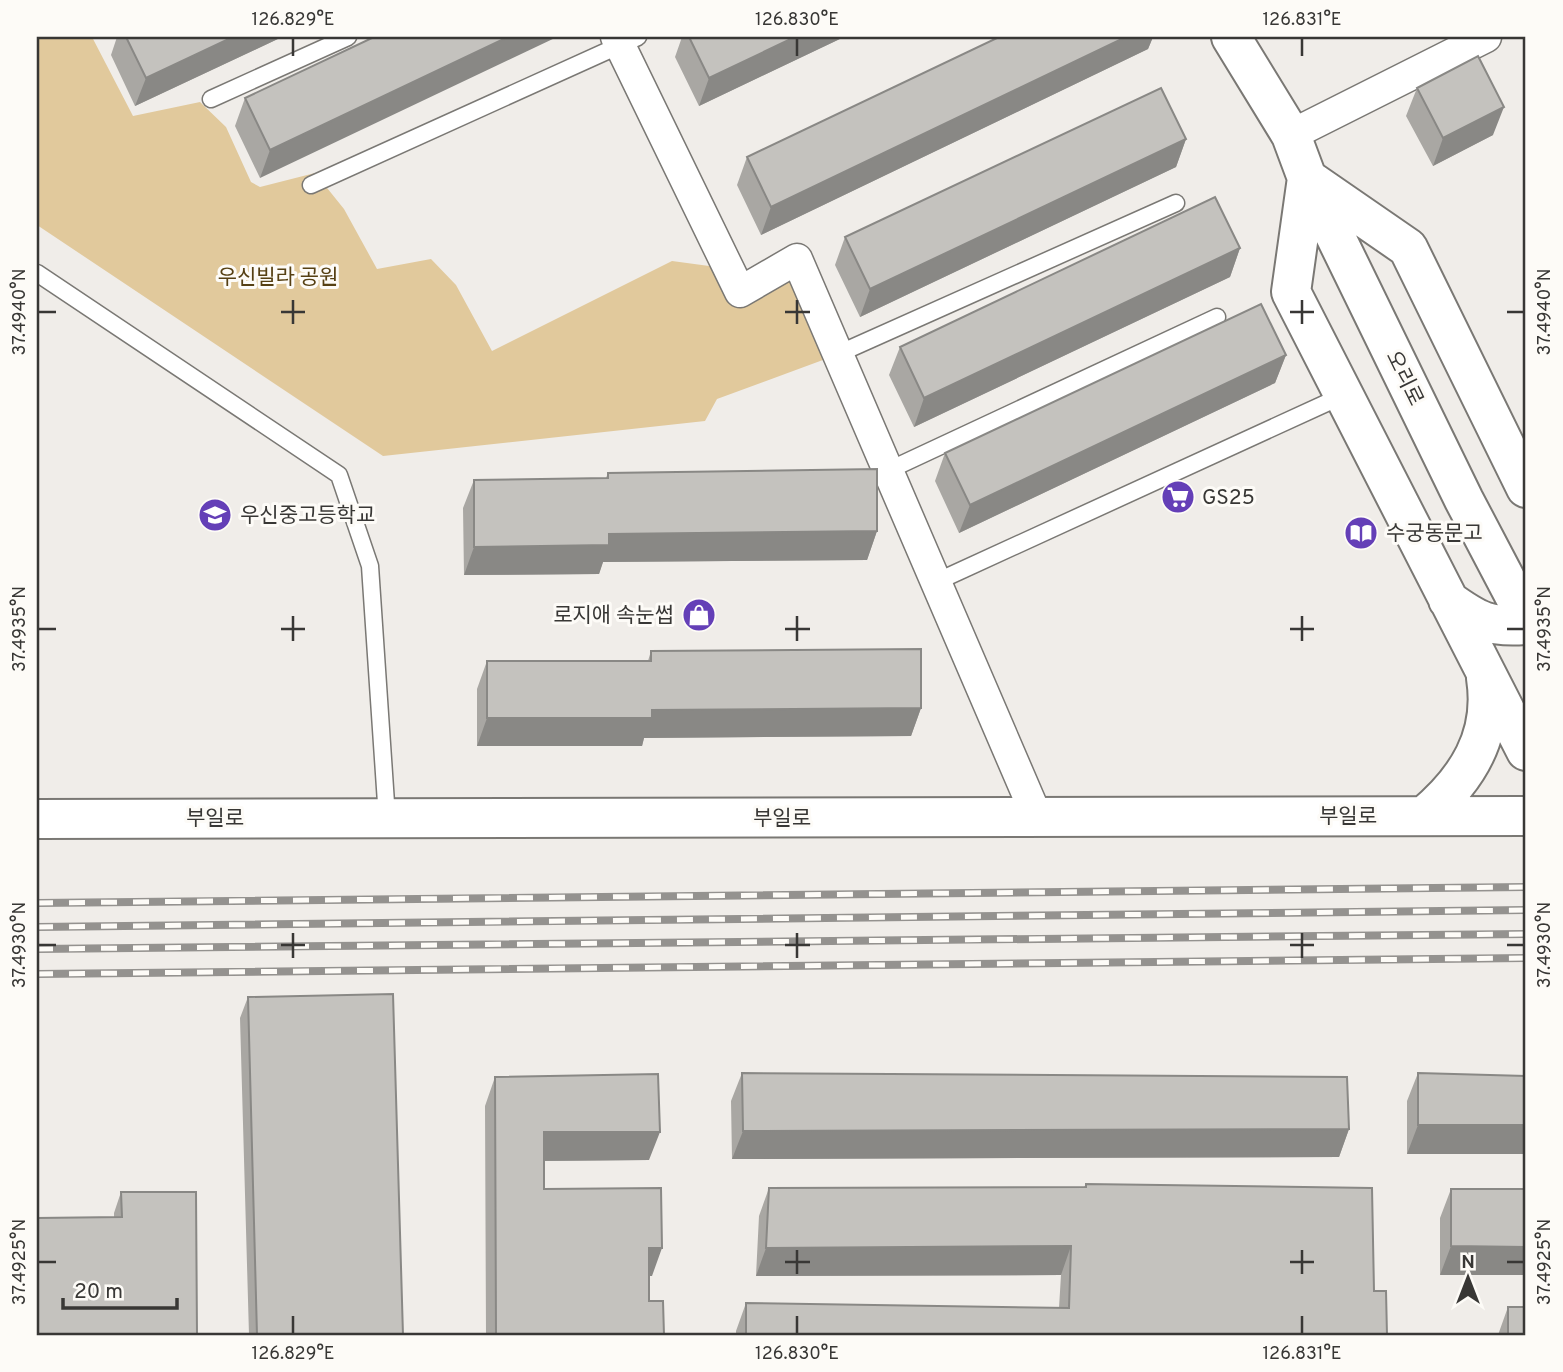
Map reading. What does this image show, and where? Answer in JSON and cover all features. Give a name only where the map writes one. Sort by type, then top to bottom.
[{"type":"main road","name":"오리로","points":[[1231,37],[1291,135],[1307,178],[1526,618]]},
{"type":"main road","points":[[1526,488],[1408,248],[1307,178],[1291,292],[1526,751]]},
{"type":"main road","points":[[1448,600],[1474,619],[1498,627],[1526,625]]},
{"type":"main road","points":[[1424,816],[1457,785],[1479,749],[1488,712],[1485,669]]},
{"type":"main road","name":"부일로","points":[[37,819],[1526,816]]},
{"type":"street","points":[[1291,135],[1486,37]]},
{"type":"street","points":[[625,39],[740,292],[797,259],[1037,817]]},
{"type":"lane","points":[[211,99],[348,37]]},
{"type":"lane","points":[[311,185],[625,39]]},
{"type":"lane","points":[[838,355],[1176,202]]},
{"type":"lane","points":[[37,273],[339,475],[370,566],[387,818]]},
{"type":"lane","points":[[887,471],[1217,317]]},
{"type":"lane","points":[[936,582],[1344,395]]},
{"type":"green space","name":"우신빌라 공원","points":[[37,37],[92,37],[133,116],[200,102],[226,127],[251,182],[260,187],[315,173],[344,209],[377,269],[431,259],[456,285],[492,351],[672,261],[724,268],[740,297],[784,272],[803,296],[831,357],[717,399],[705,421],[383,456],[37,225]]},
{"type":"building","points":[[126,37],[233,37],[146,78]]},
{"type":"building","points":[[374,37],[508,37],[270,150],[245,98]]},
{"type":"building","points":[[689,37],[795,37],[709,78]]},
{"type":"building","points":[[999,37],[1126,37],[771,207],[747,157]]},
{"type":"building","points":[[1478,56],[1504,107],[1443,138],[1417,88]]},
{"type":"building","points":[[1161,88],[1186,139],[870,289],[845,237]]},
{"type":"building","points":[[1215,197],[1240,248],[924,398],[900,347]]},
{"type":"building","points":[[1261,304],[1286,355],[970,505],[945,453]]},
{"type":"building","points":[[877,469],[877,531],[609,534],[609,545],[474,547],[474,480],[608,478],[608,473]]},
{"type":"building","points":[[921,649],[921,708],[652,710],[652,718],[487,718],[487,661],[651,661],[651,651]]},
{"type":"building","points":[[393,994],[403,1335],[257,1335],[248,997]]},
{"type":"building","points":[[742,1073],[1347,1077],[1349,1129],[743,1131]]},
{"type":"building","points":[[1418,1073],[1526,1076],[1526,1125],[1418,1125]]},
{"type":"building","points":[[658,1074],[660,1132],[544,1132],[544,1189],[661,1188],[662,1248],[649,1248],[649,1301],[663,1301],[664,1335],[496,1335],[495,1077]]},
{"type":"building","points":[[1086,1184],[1372,1188],[1374,1291],[1386,1291],[1387,1335],[746,1335],[746,1303],[1069,1308],[1071,1246],[766,1248],[769,1188],[1086,1187]]},
{"type":"building","points":[[1451,1189],[1526,1189],[1526,1247],[1451,1246]]},
{"type":"building","points":[[121,1192],[196,1192],[197,1335],[37,1335],[37,1218],[122,1217]]},
{"type":"building","points":[[1508,1307],[1526,1307],[1526,1335],[1508,1335]]},
{"type":"railway","points":[[37,903],[1526,887]]},
{"type":"railway","points":[[37,927],[1526,910]]},
{"type":"railway","points":[[37,949],[1526,934]]},
{"type":"railway","points":[[37,974],[1526,958]]},
{"type":"place","name":"GS25","points":[[1178,497]]},
{"type":"place","name":"우신중고등학교","points":[[215,515]]},
{"type":"place","name":"수궁동문고","points":[[1361,533]]},
{"type":"place","name":"로지애 속눈썹","points":[[699,615]]}]
